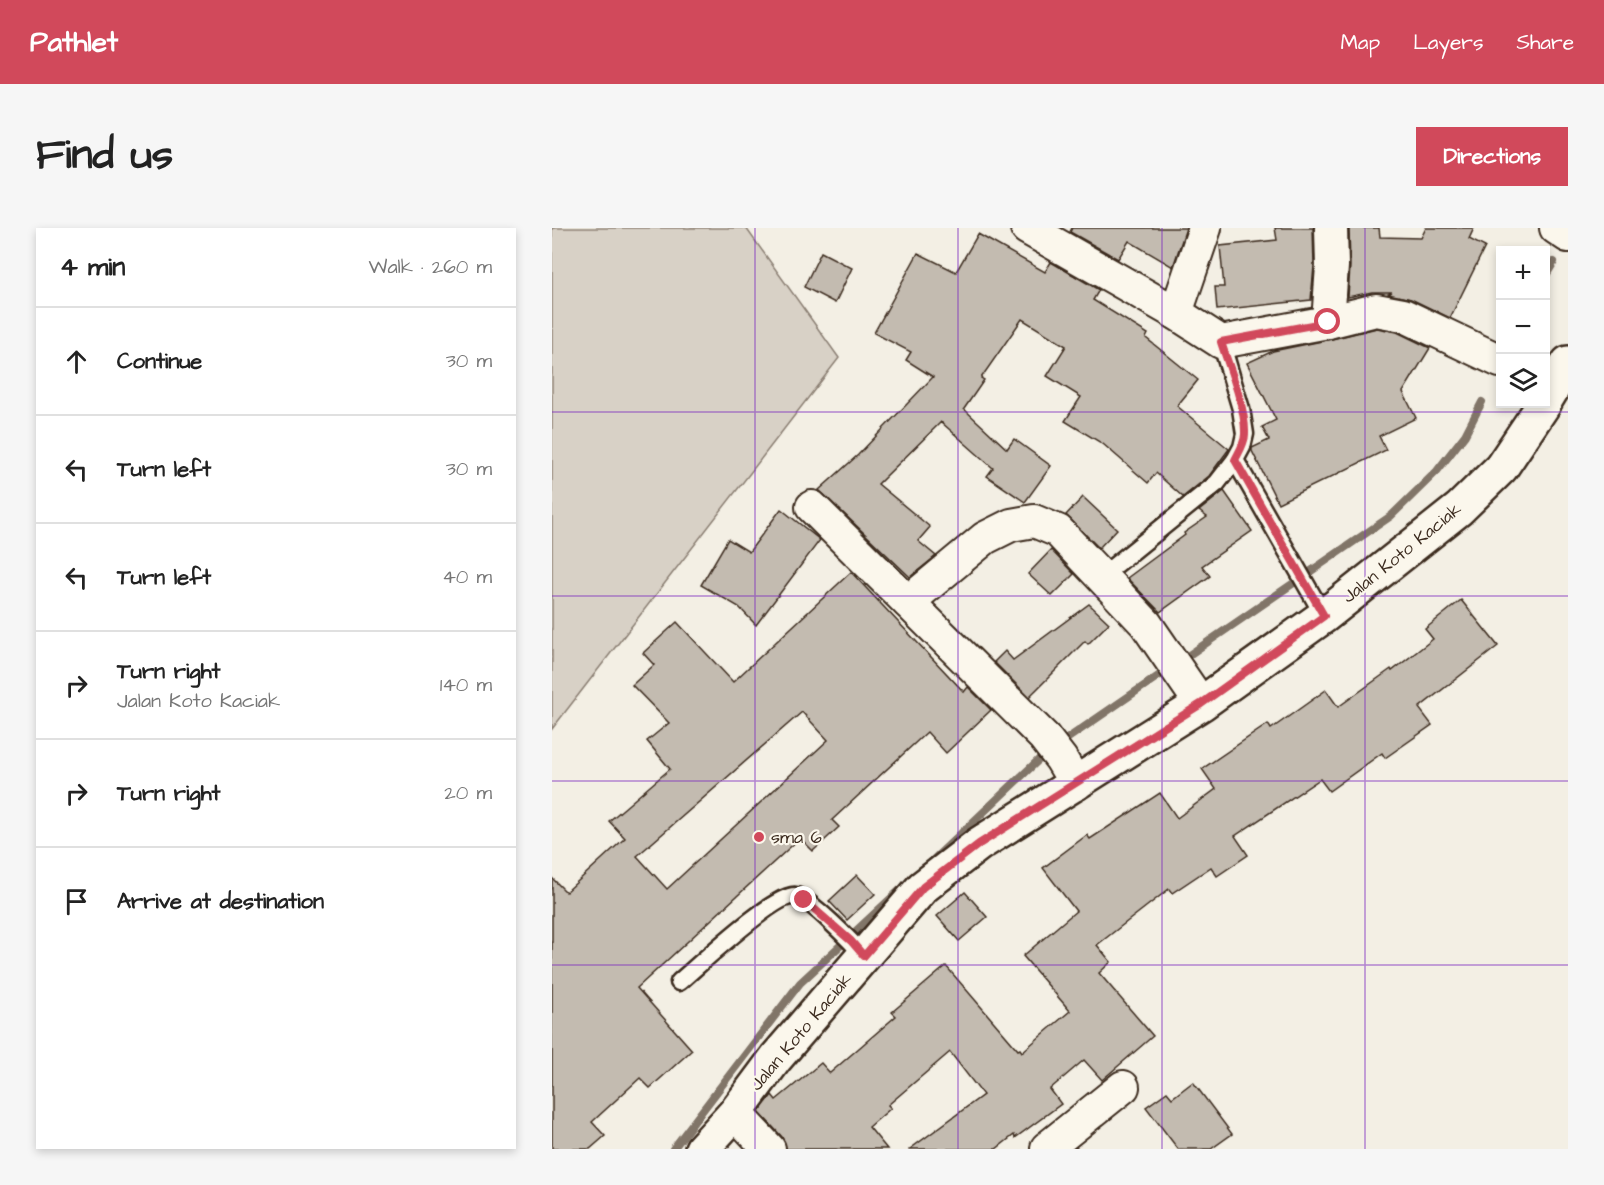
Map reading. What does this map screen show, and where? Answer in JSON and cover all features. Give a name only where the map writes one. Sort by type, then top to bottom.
[{"type":"street","points":[[1027,228],[1176,313],[1221,342],[1328,322],[1376,310],[1402,315],[1496,359]]},
{"type":"street","points":[[1176,313],[1205,228]]},
{"type":"street","points":[[1328,322],[1332,266],[1331,228]]},
{"type":"street","points":[[1556,228],[1568,236]]},
{"type":"street","name":"Jalan Koto Kaciak","points":[[702,1149],[735,1113],[776,1058],[853,944],[979,844],[1060,760],[1197,697],[1318,607],[1459,509],[1501,468],[1551,387]]},
{"type":"street","points":[[812,507],[908,602],[1060,760]]},
{"type":"street","points":[[908,602],[985,538],[1011,525],[1034,521],[1058,531],[1102,576],[1146,624],[1197,697]]},
{"type":"street","points":[[1047,1149],[1123,1087]]},
{"type":"street","points":[[735,1113],[769,1149]]},
{"type":"lane","points":[[1102,576],[1217,483],[1242,447],[1245,434],[1241,409],[1221,342]]},
{"type":"lane","points":[[1235,460],[1318,607]]},
{"type":"lane","points":[[679,982],[756,916],[781,898],[794,895],[804,900],[853,944]]},
{"type":"shaded area","points":[[552,228],[746,228],[839,358],[552,729]]},
{"type":"building","points":[[1072,228],[1186,228],[1173,267],[1129,241],[1118,259],[1070,232]]},
{"type":"building","points":[[1275,228],[1313,228],[1314,266],[1311,300],[1217,310],[1215,287],[1224,287],[1220,246],[1277,240]]},
{"type":"building","points":[[1349,228],[1379,228],[1380,237],[1421,238],[1426,228],[1474,228],[1469,239],[1485,247],[1450,318],[1411,299],[1388,294],[1392,292],[1372,292],[1348,297]]},
{"type":"building","points":[[978,234],[1045,272],[1051,262],[1099,290],[1093,300],[1148,334],[1146,338],[1198,380],[1177,406],[1229,449],[1209,476],[1183,497],[1156,473],[1148,483],[1103,444],[1065,421],[1081,397],[1047,376],[1066,346],[1022,319],[981,378],[984,380],[964,409],[1007,449],[1014,439],[1051,466],[1025,502],[987,476],[993,468],[941,422],[878,484],[930,527],[918,541],[936,556],[910,577],[819,490],[858,455],[933,377],[906,360],[911,352],[874,333],[918,253],[956,272]]},
{"type":"building","points":[[821,252],[852,268],[835,303],[804,287]]},
{"type":"building","points":[[1377,328],[1397,332],[1430,348],[1403,392],[1416,418],[1379,436],[1386,450],[1278,503],[1252,451],[1252,448],[1269,440],[1262,427],[1276,420],[1247,363],[1273,351]]},
{"type":"building","points":[[1224,491],[1252,531],[1202,566],[1210,576],[1160,612],[1127,578],[1207,517],[1199,511]]},
{"type":"building","points":[[1083,497],[1117,529],[1099,548],[1066,515]]},
{"type":"building","points":[[781,509],[820,540],[756,625],[739,607],[701,585],[728,539],[749,552]]},
{"type":"building","points":[[1051,550],[1074,574],[1052,596],[1028,574]]},
{"type":"building","points":[[851,572],[964,692],[968,687],[991,710],[946,753],[927,732],[832,820],[839,827],[813,851],[800,838],[637,988],[692,1050],[650,1088],[640,1078],[592,1122],[605,1136],[590,1149],[552,1149],[552,878],[566,892],[625,838],[609,821],[670,769],[647,741],[669,723],[632,685],[654,665],[643,653],[677,622],[733,682]],"holes":[[[802,712],[828,740],[667,889],[637,856]]]},
{"type":"building","points":[[1461,600],[1498,646],[1419,708],[1432,725],[1385,758],[1382,753],[1329,791],[1320,779],[1235,836],[1248,855],[1217,876],[1211,867],[1172,893],[1169,889],[1097,945],[1111,962],[1099,973],[1153,1036],[1102,1080],[1084,1060],[1050,1089],[1061,1104],[996,1149],[910,1149],[983,1095],[950,1052],[888,1105],[891,1108],[869,1127],[887,1149],[786,1149],[782,1137],[759,1112],[772,1095],[776,1100],[821,1063],[830,1073],[896,1016],[892,1012],[946,966],[1022,1052],[1070,1011],[1023,956],[1076,911],[1043,868],[1087,835],[1090,839],[1160,793],[1177,818],[1216,789],[1202,769],[1268,724],[1271,729],[1326,690],[1338,707],[1391,669],[1392,671],[1433,639],[1425,629]]},
{"type":"building","points":[[1089,604],[1109,623],[1088,644],[1085,641],[1029,697],[994,662],[1005,651],[1013,660]]},
{"type":"building","points":[[857,875],[875,894],[847,920],[829,901]]},
{"type":"building","points":[[965,892],[987,917],[959,941],[937,916]]},
{"type":"building","points":[[1193,1082],[1232,1134],[1211,1149],[1178,1149],[1146,1107],[1167,1092],[1172,1098]]},
{"type":"waterway","points":[[1550,269],[1554,262]]},
{"type":"waterway","points":[[1058,745],[1391,516],[1437,471],[1465,435],[1482,402]]},
{"type":"waterway","points":[[932,861],[1047,752]]},
{"type":"waterway","points":[[673,1149],[800,983],[900,890]]},
{"type":"place","name":"sma 6","points":[[759,837]]},
{"type":"route","points":[[804,900],[851,941],[864,956],[923,887],[979,844],[1201,704],[1324,616],[1235,460],[1242,447],[1245,434],[1241,409],[1221,342],[1328,322]]}]
